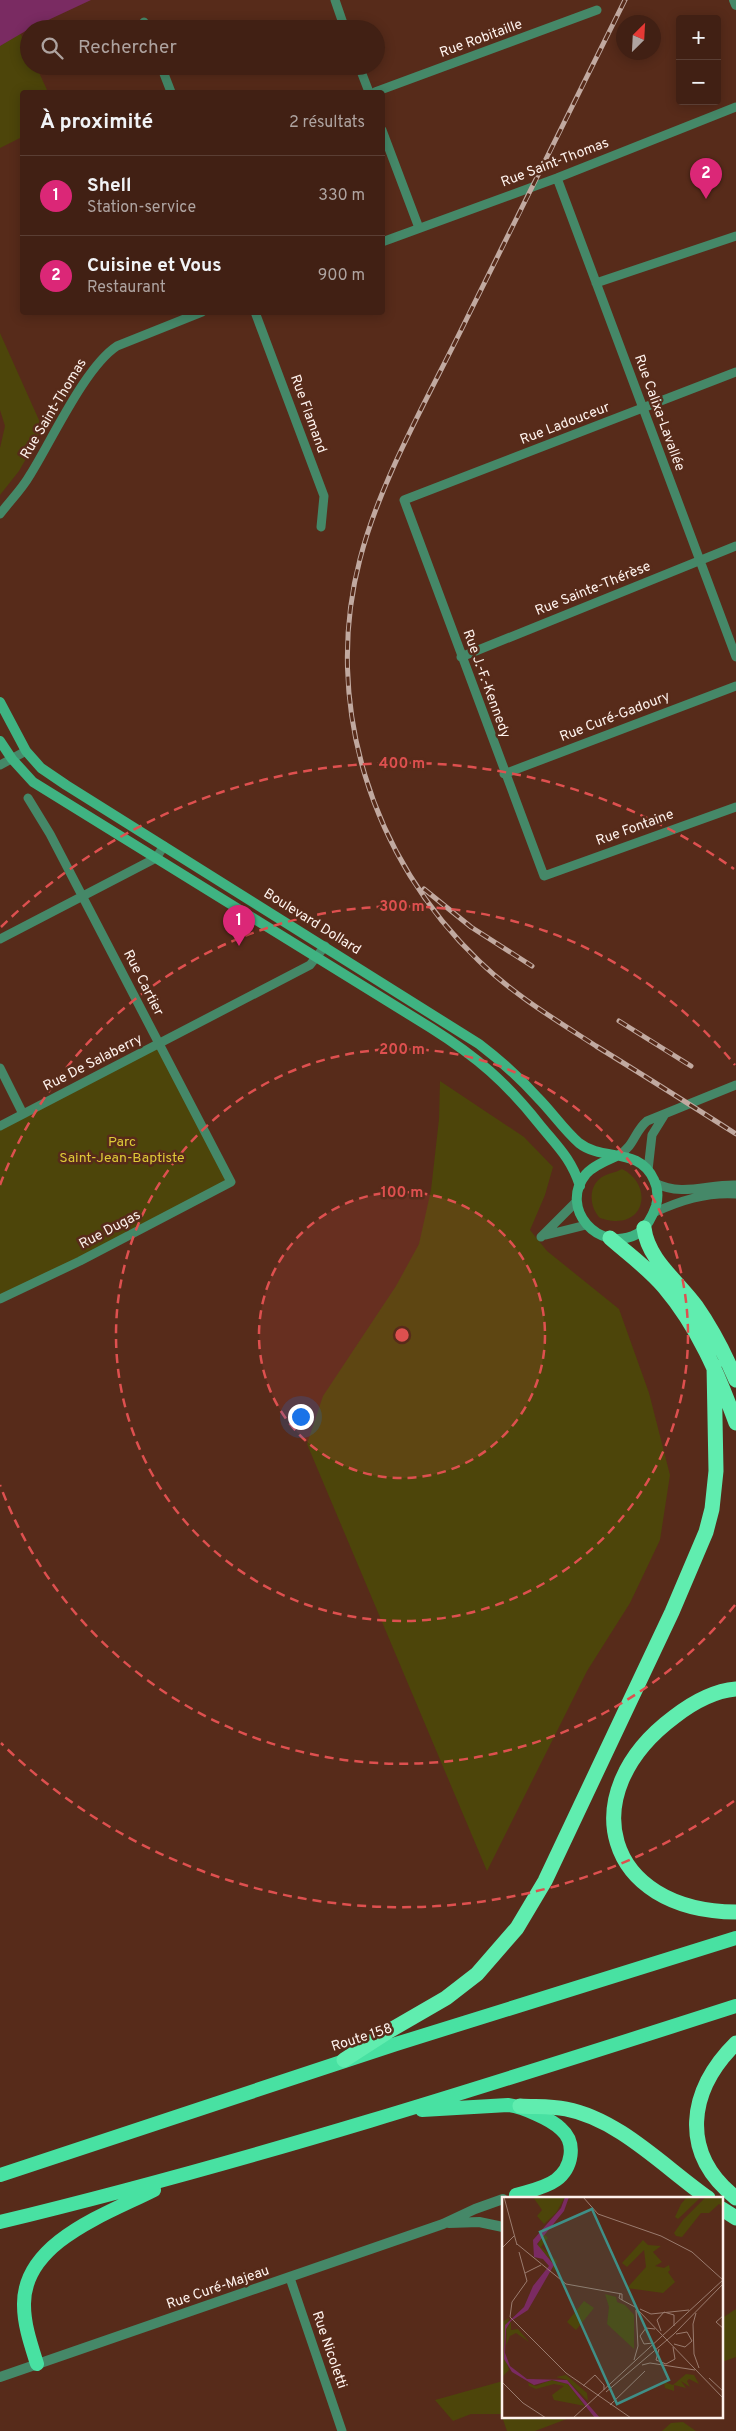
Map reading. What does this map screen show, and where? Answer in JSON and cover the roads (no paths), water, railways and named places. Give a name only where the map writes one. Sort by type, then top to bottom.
[{"type":"highway","points":[[644,1228],[649,1248],[696,1306],[733,1370],[736,1380]]},
{"type":"highway","points":[[610,1238],[640,1263],[664,1287],[692,1326],[714,1366],[736,1423]]},
{"type":"highway","points":[[344,2060],[388,2031],[446,1998],[477,1974],[510,1938],[541,1888],[672,1612],[706,1532],[712,1509],[716,1472],[714,1366]]},
{"type":"highway","points":[[736,1689],[697,1701],[672,1718],[654,1734],[640,1751],[624,1779],[617,1796],[614,1815],[615,1833],[623,1858],[633,1873],[647,1886],[662,1897],[687,1906],[708,1911],[736,1912]]},
{"type":"highway","name":"Route 158","points":[[4,2171],[344,2060],[736,1938]]},
{"type":"highway","points":[[0,2222],[179,2177],[398,2112],[736,2006]]},
{"type":"highway","points":[[736,2042],[717,2065],[703,2088],[696,2122],[697,2138],[705,2162],[714,2177],[736,2198]]},
{"type":"highway","points":[[398,2112],[489,2105],[564,2108],[601,2121],[624,2135],[707,2197]]},
{"type":"highway","points":[[515,2197],[558,2178],[566,2168],[571,2151],[567,2137],[559,2127],[520,2106]]},
{"type":"highway","points":[[37,2364],[26,2325],[24,2305],[28,2280],[39,2261],[55,2244],[71,2233],[179,2177]]},
{"type":"highway","points":[[724,2210],[736,2218]]},
{"type":"main road","name":"Boulevard Dollard","points":[[0,702],[26,751],[41,768],[479,1044],[530,1088],[580,1143],[593,1150],[619,1154]]},
{"type":"main road","name":"Boulevard Dollard","points":[[0,741],[12,759],[32,782],[450,1041],[496,1075],[517,1096],[568,1158],[580,1186]]},
{"type":"main road","points":[[619,1154],[635,1159],[648,1170],[655,1183],[657,1201],[653,1213],[644,1228],[634,1235],[610,1238],[600,1236],[586,1226],[578,1211],[576,1202],[580,1186],[591,1169],[619,1154]]},
{"type":"street","points":[[335,0],[343,20]]},
{"type":"street","points":[[734,0],[736,6]]},
{"type":"street","name":"Rue Robitaille","points":[[380,90],[597,10]]},
{"type":"street","points":[[164,75],[170,90]]},
{"type":"street","points":[[362,75],[368,90]]},
{"type":"street","name":"Rue Saint-Thomas","points":[[385,241],[557,178],[736,107]]},
{"type":"street","points":[[385,138],[418,228]]},
{"type":"street","name":"Rue Calixa-Lavallée","points":[[557,178],[736,657]]},
{"type":"street","points":[[596,282],[736,236]]},
{"type":"street","name":"Rue Saint-Thomas","points":[[0,514],[29,477],[92,370],[105,353],[117,346],[194,315]]},
{"type":"street","name":"Rue Flamand","points":[[257,315],[324,496],[321,527]]},
{"type":"street","name":"Rue Ladouceur","points":[[404,500],[736,372]]},
{"type":"street","name":"Rue J.-F.-Kennedy","points":[[404,500],[504,774],[544,876]]},
{"type":"street","name":"Rue Sainte-Thérèse","points":[[461,657],[736,546]]},
{"type":"street","name":"Rue Curé-Gadoury","points":[[504,774],[736,686]]},
{"type":"street","points":[[0,765],[26,751]]},
{"type":"street","name":"Rue Cartier","points":[[28,798],[50,834],[231,1182]]},
{"type":"street","name":"Rue Fontaine","points":[[544,876],[736,807]]},
{"type":"street","points":[[0,939],[156,858],[164,846]]},
{"type":"street","name":"Rue De Salaberry","points":[[0,1126],[310,965],[325,946]]},
{"type":"street","points":[[0,1068],[24,1114]]},
{"type":"street","points":[[619,1154],[632,1145],[641,1127],[647,1121],[736,1085]]},
{"type":"street","points":[[648,1170],[652,1135],[660,1120],[667,1113]]},
{"type":"street","name":"Rue Dugas","points":[[0,1299],[80,1262],[231,1182]]},
{"type":"street","points":[[655,1183],[669,1189],[681,1191],[736,1185]]},
{"type":"street","points":[[653,1213],[689,1199],[718,1194],[736,1194]]},
{"type":"street","points":[[576,1202],[541,1237],[586,1226]]},
{"type":"street","name":"Rue Curé-Majeau","points":[[0,2377],[290,2278],[444,2224],[469,2211],[502,2201]]},
{"type":"street","name":"Rue Curé-Majeau","points":[[444,2224],[474,2222],[502,2227]]},
{"type":"street","name":"Rue Nicoletti","points":[[290,2278],[342,2431]]},
{"type":"railway","points":[[625,0],[409,435],[394,466],[369,528],[360,559],[350,613],[348,668],[353,723],[365,776],[384,827],[410,875],[442,920],[479,961],[506,985],[551,1017],[736,1134]]},
{"type":"railway","points":[[424,889],[471,927],[532,966]]},
{"type":"railway","points":[[619,1021],[691,1066]]},
{"type":"place","name":"Cuisine et Vous","points":[[706,199]]},
{"type":"place","name":"Shell","points":[[239,946]]},
{"type":"park label","name":"Parc Saint-Jean-Baptiste","points":[[122,1150]]}]
